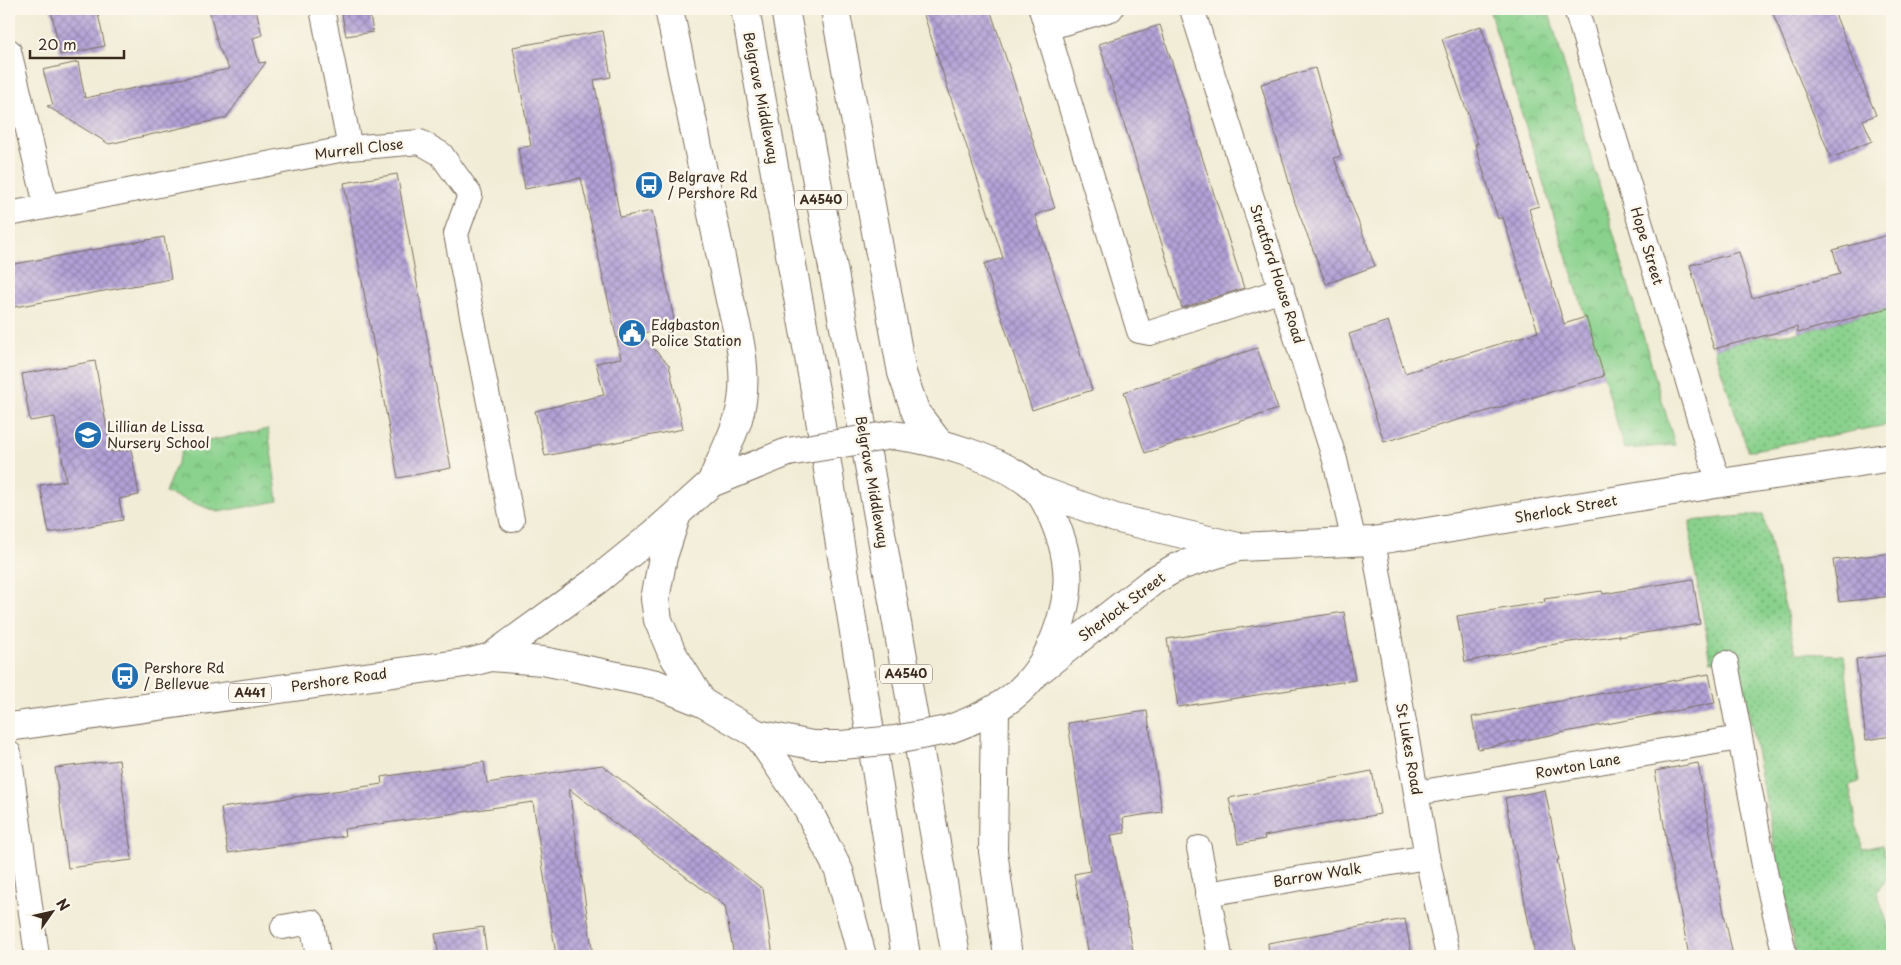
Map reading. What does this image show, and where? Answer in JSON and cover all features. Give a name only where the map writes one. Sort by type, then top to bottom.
[{"type":"main road","points":[[669,9],[730,300],[739,334],[744,378],[739,418],[711,483]]},
{"type":"main road","name":"Belgrave Middleway","points":[[745,9],[818,401],[906,956]]},
{"type":"main road","name":"Belgrave Middleway","points":[[785,9],[856,392],[956,956]]},
{"type":"main road","points":[[835,9],[902,373],[916,413],[940,443]]},
{"type":"main road","points":[[711,483],[788,452],[892,435],[940,443],[1002,467],[1036,489],[1057,525],[1066,559],[1068,584],[1056,637],[1041,669],[1022,689],[995,710],[947,730],[895,740],[842,745],[812,745],[757,734]]},
{"type":"main road","name":"Sherlock Street","points":[[1041,669],[1153,581],[1177,568],[1238,548],[1363,542],[1892,457]]},
{"type":"main road","name":"Pershore Road","points":[[491,657],[596,581],[677,514],[711,483]]},
{"type":"main road","name":"Sherlock Street","points":[[1036,489],[1115,518],[1238,548]]},
{"type":"main road","points":[[677,514],[663,557],[655,599],[658,620],[672,652],[703,703]]},
{"type":"main road","name":"Pershore Road","points":[[9,727],[472,662],[491,657],[543,661],[656,684],[703,703],[757,734]]},
{"type":"main road","points":[[995,710],[993,850],[1008,956]]},
{"type":"main road","points":[[757,734],[806,806],[839,871],[862,956]]},
{"type":"street","points":[[322,9],[350,148]]},
{"type":"street","points":[[1111,9],[1044,18],[1139,331],[1150,333],[1282,290]]},
{"type":"street","name":"Stratford House Road","points":[[1192,9],[1335,460],[1363,542]]},
{"type":"street","name":"Hope Street","points":[[1576,9],[1712,465],[1722,483]]},
{"type":"street","points":[[9,51],[46,205]]},
{"type":"street","name":"Murrell Close","points":[[9,214],[46,205],[350,148],[420,142],[440,154],[470,195],[456,234],[512,520]]},
{"type":"street","name":"St Lukes Road","points":[[1363,542],[1417,793],[1427,857],[1448,956]]},
{"type":"street","points":[[1726,663],[1766,876],[1785,956]]},
{"type":"street","name":"Rowton Lane","points":[[1417,793],[1739,738]]},
{"type":"street","points":[[9,754],[37,956]]},
{"type":"street","points":[[1199,848],[1220,956]]},
{"type":"street","name":"Barrow Walk","points":[[1207,894],[1427,857]]},
{"type":"street","points":[[283,927],[312,922],[318,956]]},
{"type":"green space","points":[[1489,9],[1548,9],[1675,445],[1624,449],[1604,376]]},
{"type":"green space","points":[[1892,307],[1892,424],[1748,451],[1714,349],[1762,336],[1798,333]]},
{"type":"green space","points":[[268,429],[278,501],[218,512],[165,492],[184,446]]},
{"type":"green space","points":[[1763,514],[1796,653],[1844,655],[1859,782],[1849,785],[1862,849],[1882,845],[1891,873],[1877,892],[1892,937],[1892,956],[1796,956],[1738,657],[1711,661],[1692,555],[1690,521]]},
{"type":"building","points":[[51,9],[97,9],[105,46],[60,55]]},
{"type":"building","points":[[209,9],[256,9],[262,35],[253,38],[259,63],[266,62],[226,118],[109,144],[47,106],[53,105],[43,70],[78,62],[85,98],[229,69],[218,46]]},
{"type":"building","points":[[341,9],[369,9],[373,32],[346,36]]},
{"type":"building","points":[[922,9],[990,9],[1055,208],[1035,215],[1092,390],[1032,410],[984,264],[1003,258]]},
{"type":"building","points":[[1771,9],[1833,9],[1876,115],[1863,120],[1872,141],[1831,158]]},
{"type":"building","points":[[1160,25],[1244,288],[1182,308],[1099,44]]},
{"type":"building","points":[[1481,26],[1539,206],[1529,209],[1564,324],[1586,317],[1604,376],[1384,442],[1349,334],[1388,321],[1405,373],[1538,332],[1503,217],[1498,219],[1475,144],[1478,144],[1442,39]]},
{"type":"building","points":[[603,31],[611,77],[594,80],[620,217],[652,211],[675,325],[640,334],[669,365],[683,429],[545,456],[535,411],[604,395],[596,363],[621,358],[581,178],[525,189],[518,148],[531,146],[513,47]]},
{"type":"building","points":[[1315,68],[1341,156],[1334,158],[1375,266],[1326,284],[1295,203],[1261,84]]},
{"type":"building","points":[[397,174],[451,468],[398,478],[344,183]]},
{"type":"building","points":[[1892,234],[1892,307],[1798,333],[1797,327],[1714,349],[1690,265],[1739,252],[1752,298],[1840,274],[1833,250]]},
{"type":"building","points":[[164,237],[171,279],[9,308],[9,265]]},
{"type":"building","points":[[1257,348],[1278,409],[1145,453],[1124,392]]},
{"type":"building","points":[[95,361],[111,452],[131,449],[139,495],[119,499],[123,520],[49,533],[40,485],[66,481],[55,417],[30,421],[22,374]]},
{"type":"building","points":[[1892,553],[1892,596],[1839,602],[1833,560]]},
{"type":"building","points":[[1693,579],[1700,624],[1619,637],[1619,635],[1542,646],[1465,662],[1457,616],[1545,602],[1544,599],[1602,591],[1603,594]]},
{"type":"building","points":[[1344,612],[1355,680],[1178,707],[1167,639]]},
{"type":"building","points":[[1892,655],[1892,736],[1866,740],[1856,659]]},
{"type":"building","points":[[1709,674],[1715,703],[1478,749],[1472,717]]},
{"type":"building","points":[[1147,711],[1162,812],[1123,818],[1125,833],[1111,835],[1134,956],[1089,956],[1074,874],[1090,871],[1068,723]]},
{"type":"building","points":[[119,760],[132,860],[68,868],[55,768]]},
{"type":"building","points":[[484,762],[487,783],[602,765],[763,889],[773,956],[734,956],[725,906],[569,789],[593,956],[556,956],[533,802],[344,829],[345,836],[228,853],[221,808],[382,784],[381,777]]},
{"type":"building","points":[[1698,763],[1733,956],[1689,956],[1668,849],[1655,771]]},
{"type":"building","points":[[1372,771],[1380,814],[1264,836],[1265,839],[1238,844],[1229,798]]},
{"type":"building","points":[[1545,790],[1576,956],[1535,956],[1505,798]]},
{"type":"building","points":[[1405,919],[1412,956],[1269,956],[1268,943]]},
{"type":"building","points":[[483,927],[487,956],[439,956],[435,934]]},
{"type":"place","name":"Belgrave Rd / Pershore Rd","points":[[649,185]]},
{"type":"place","name":"Edgbaston Police Station","points":[[632,333]]},
{"type":"place","name":"Lillian de Lissa Nursery School","points":[[88,435]]},
{"type":"place","name":"Pershore Rd / Bellevue","points":[[125,676]]}]
